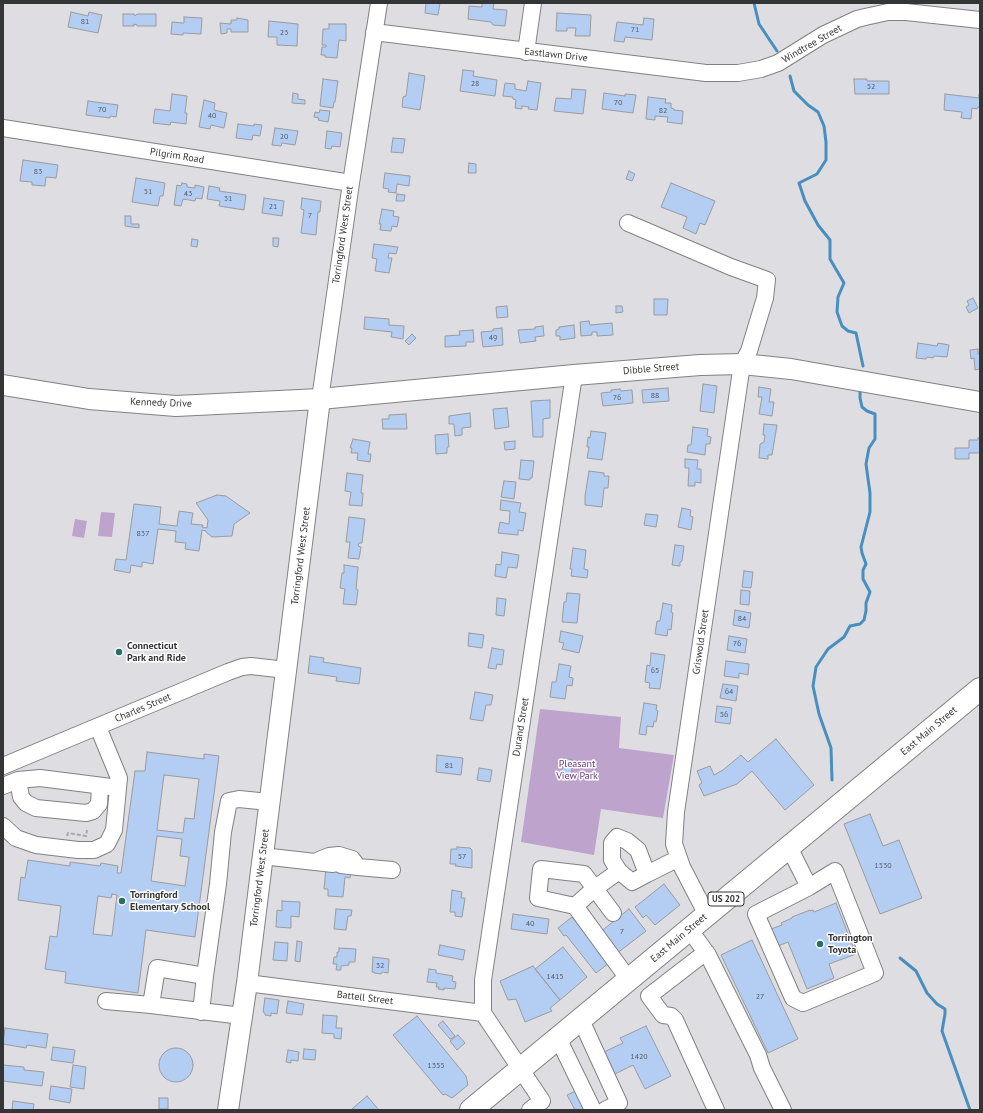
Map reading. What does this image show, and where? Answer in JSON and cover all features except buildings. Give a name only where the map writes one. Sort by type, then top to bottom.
[{"type":"highway","name":"East Main Street","points":[[471,1110],[980,689]]},
{"type":"main road","name":"Dibble Street","points":[[320,399],[574,375],[700,365],[742,364],[791,369],[980,402]]},
{"type":"main road","name":"Kennedy Drive","points":[[3,385],[89,399],[176,406],[320,399]]},
{"type":"main road","name":"Torringford West Street","points":[[228,1110],[247,983],[320,399]]},
{"type":"street","name":"Torringford West Street","points":[[320,399],[379,3]]},
{"type":"street","points":[[526,52],[533,3]]},
{"type":"street","name":"Windtree Street","points":[[738,73],[761,69],[778,63],[823,35],[865,17],[888,12],[906,12],[980,20]]},
{"type":"street","name":"Eastlawn Drive","points":[[374,32],[526,52],[706,73],[738,73]]},
{"type":"street","name":"Pilgrim Road","points":[[3,128],[351,183]]},
{"type":"street","name":"Griswold Street","points":[[628,223],[731,267],[767,280],[765,298],[749,351],[742,364],[676,812],[674,844],[682,867],[707,915]]},
{"type":"street","name":"Durand Street","points":[[483,1014],[483,980],[574,375]]},
{"type":"street","name":"Charles Street","points":[[3,766],[242,667],[251,666],[286,670]]},
{"type":"street","points":[[3,826],[16,838],[36,845],[78,850],[94,850],[107,844],[114,830],[119,778],[98,727]]},
{"type":"street","points":[[3,786],[18,780],[40,778],[118,788]]},
{"type":"street","points":[[18,780],[21,797],[26,804],[36,808],[86,813],[93,812],[99,804],[100,786]]},
{"type":"street","points":[[201,1012],[228,803],[231,799],[269,802]]},
{"type":"street","points":[[647,874],[638,850],[627,841],[617,838],[612,843],[612,860],[619,871],[632,882],[679,858]]},
{"type":"street","points":[[789,847],[809,887]]},
{"type":"street","points":[[314,863],[329,856],[339,855],[352,859],[358,867]]},
{"type":"street","points":[[262,856],[314,863],[392,870]]},
{"type":"street","points":[[613,913],[584,874],[541,869],[538,898],[575,906],[629,980]]},
{"type":"street","points":[[575,906],[594,889],[619,871]]},
{"type":"street","points":[[835,871],[875,973],[803,1004],[794,998],[756,914],[809,887],[835,871]]},
{"type":"street","points":[[689,929],[706,952],[758,1055],[762,1068],[783,1110]]},
{"type":"street","points":[[706,952],[649,996],[663,1015],[671,1016],[675,1020],[716,1110]]},
{"type":"street","points":[[151,1005],[157,968],[205,976]]},
{"type":"street","name":"Battell Street","points":[[247,983],[483,1014]]},
{"type":"street","points":[[106,1001],[242,1016]]},
{"type":"street","points":[[483,1014],[542,1101],[530,1110]]},
{"type":"street","points":[[580,1020],[619,1103],[605,1110]]},
{"type":"street","points":[[558,1038],[593,1110]]},
{"type":"path","points":[[68,833],[86,836],[86,830]]},
{"type":"green space","points":[[101,512],[115,513],[112,537],[98,536]]},
{"type":"green space","points":[[75,519],[87,521],[84,538],[72,536]]},
{"type":"green space","name":"Pleasant View Park","points":[[540,709],[621,717],[619,748],[674,755],[663,818],[601,809],[594,855],[521,842]]},
{"type":"waterway","points":[[754,3],[759,24],[777,51]]},
{"type":"waterway","points":[[790,76],[794,91],[808,105],[818,112],[824,126],[826,160],[817,174],[799,183],[805,201],[818,225],[830,240],[830,259],[844,283],[838,297],[837,312],[842,326],[848,331],[856,333],[863,366]]},
{"type":"waterway","points":[[832,780],[831,748],[819,714],[813,686],[816,667],[828,649],[844,637],[850,626],[860,624],[864,620],[866,603],[870,592],[863,579],[863,570],[866,564],[861,547],[870,512],[870,493],[866,464],[869,448],[875,439],[875,414],[862,407],[860,391]]},
{"type":"waterway","points":[[900,958],[916,971],[927,993],[937,1004],[945,1009],[942,1031],[970,1110]]},
{"type":"place","name":"Connecticut Park and Ride","points":[[119,652]]},
{"type":"place","name":"Torringford Elementary School","points":[[122,901]]},
{"type":"place","name":"Torrington Toyota","points":[[820,944]]}]
